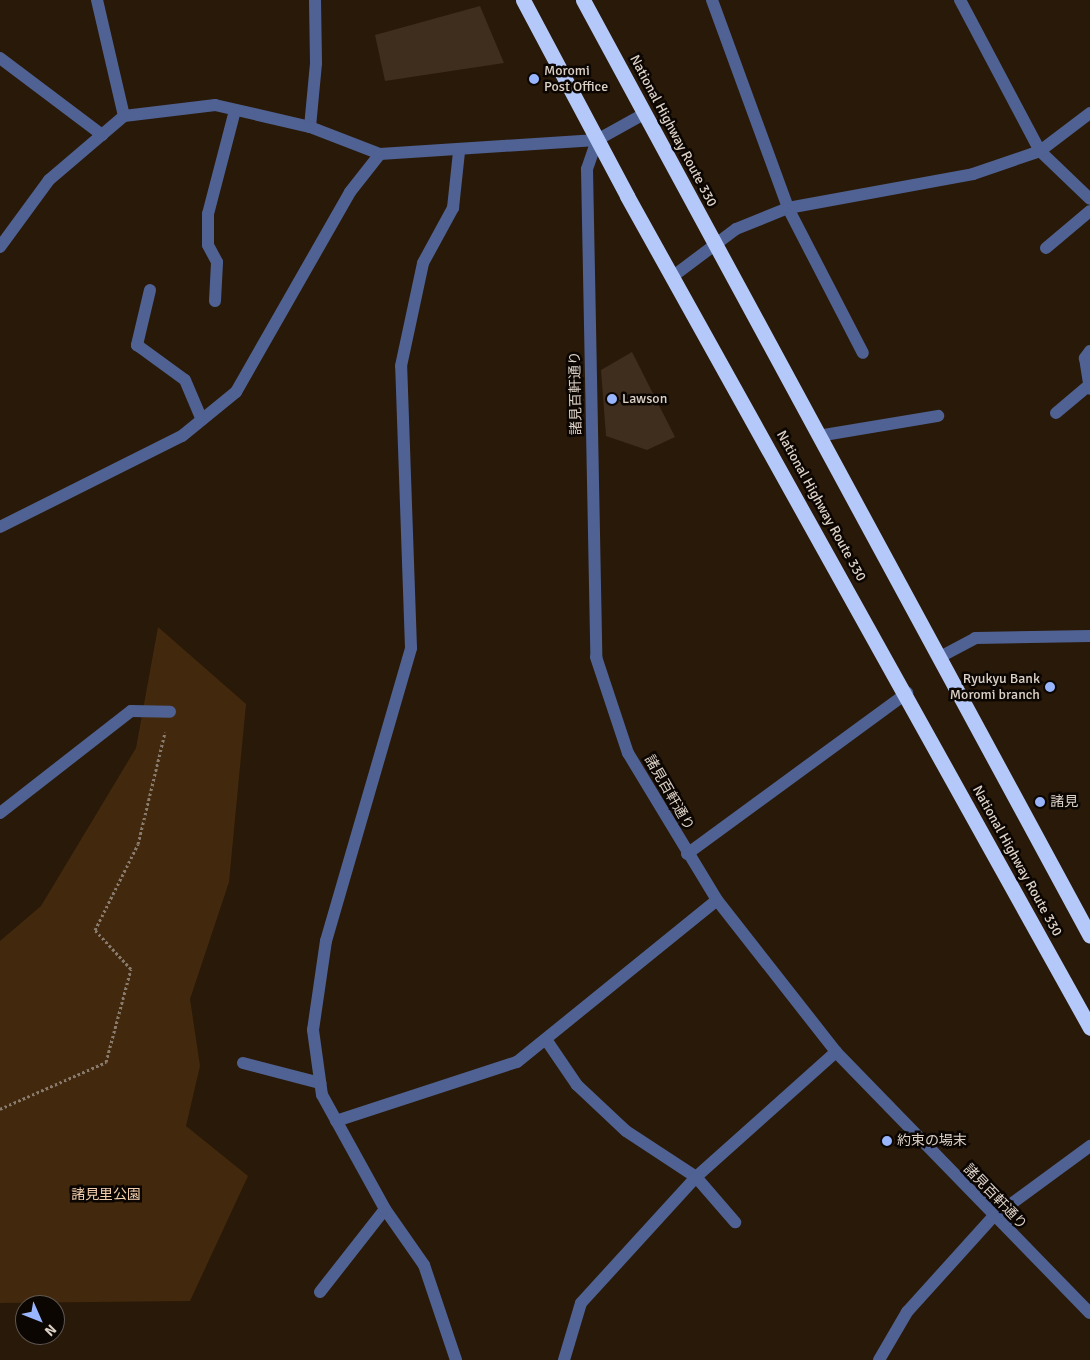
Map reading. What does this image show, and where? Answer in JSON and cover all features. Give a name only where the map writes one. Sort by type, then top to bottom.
[{"type":"highway","name":"National Highway Route 330","points":[[523,0],[672,277],[907,693],[1090,1028]]},
{"type":"highway","name":"National Highway Route 330","points":[[583,0],[1090,936]]},
{"type":"street","points":[[97,0],[124,116]]},
{"type":"street","points":[[310,127],[316,63],[314,0]]},
{"type":"street","points":[[712,0],[788,208],[863,352]]},
{"type":"street","points":[[960,0],[1040,151],[1090,199]]},
{"type":"street","points":[[0,58],[102,135]]},
{"type":"street","points":[[0,247],[48,180],[124,116],[215,105],[310,127],[380,154],[459,152],[597,140],[644,114]]},
{"type":"street","points":[[215,301],[217,262],[208,244],[208,214],[235,110]]},
{"type":"street","points":[[672,277],[714,243],[736,229],[788,208],[973,174],[1040,151],[1090,113]]},
{"type":"street","name":"諸見百軒通り","points":[[597,140],[587,169],[596,657],[628,753],[687,854],[717,900],[836,1052],[992,1218],[1090,1313]]},
{"type":"street","points":[[456,1360],[424,1266],[385,1209],[336,1121],[320,1083],[313,1030],[326,941],[411,648],[401,366],[423,263],[453,208],[459,152]]},
{"type":"street","points":[[0,527],[182,436],[236,392],[350,192],[380,154]]},
{"type":"street","points":[[1046,248],[1090,211]]},
{"type":"street","points":[[150,290],[137,345],[185,380],[202,420]]},
{"type":"street","points":[[1056,413],[1088,389],[1085,358],[1090,351]]},
{"type":"street","points":[[818,436],[938,416]]},
{"type":"street","points":[[940,657],[975,638],[1090,636]]},
{"type":"street","points":[[687,854],[907,693]]},
{"type":"street","points":[[0,813],[131,711],[170,712]]},
{"type":"street","points":[[336,1121],[517,1062],[547,1041],[717,900]]},
{"type":"street","points":[[547,1041],[577,1085],[626,1131],[696,1177],[735,1222]]},
{"type":"street","points":[[564,1360],[563,1353],[581,1303],[696,1177],[836,1052]]},
{"type":"street","points":[[243,1063],[320,1083]]},
{"type":"street","points":[[879,1360],[907,1312],[992,1218],[1090,1146]]},
{"type":"street","points":[[320,1292],[385,1209]]},
{"type":"path","points":[[0,1109],[106,1062],[131,969],[95,930],[138,844],[170,712]]},
{"type":"green space","name":"諸見里公園","points":[[158,627],[246,704],[229,882],[190,999],[200,1066],[186,1126],[248,1176],[190,1301],[65,1302],[65,1295],[15,1295],[15,1303],[0,1303],[0,941],[41,906],[136,748]]},
{"type":"building","points":[[480,6],[504,63],[385,81],[375,35]]},
{"type":"building","points":[[632,352],[675,437],[647,450],[606,436],[601,370]]},
{"type":"place","name":"Moromi Post Office","points":[[534,79]]},
{"type":"place","name":"Lawson","points":[[612,399]]},
{"type":"place","name":"Ryukyu Bank Moromi branch","points":[[1050,687]]},
{"type":"place","name":"諸見","points":[[1040,802]]},
{"type":"place","name":"約束の場末","points":[[887,1141]]}]
